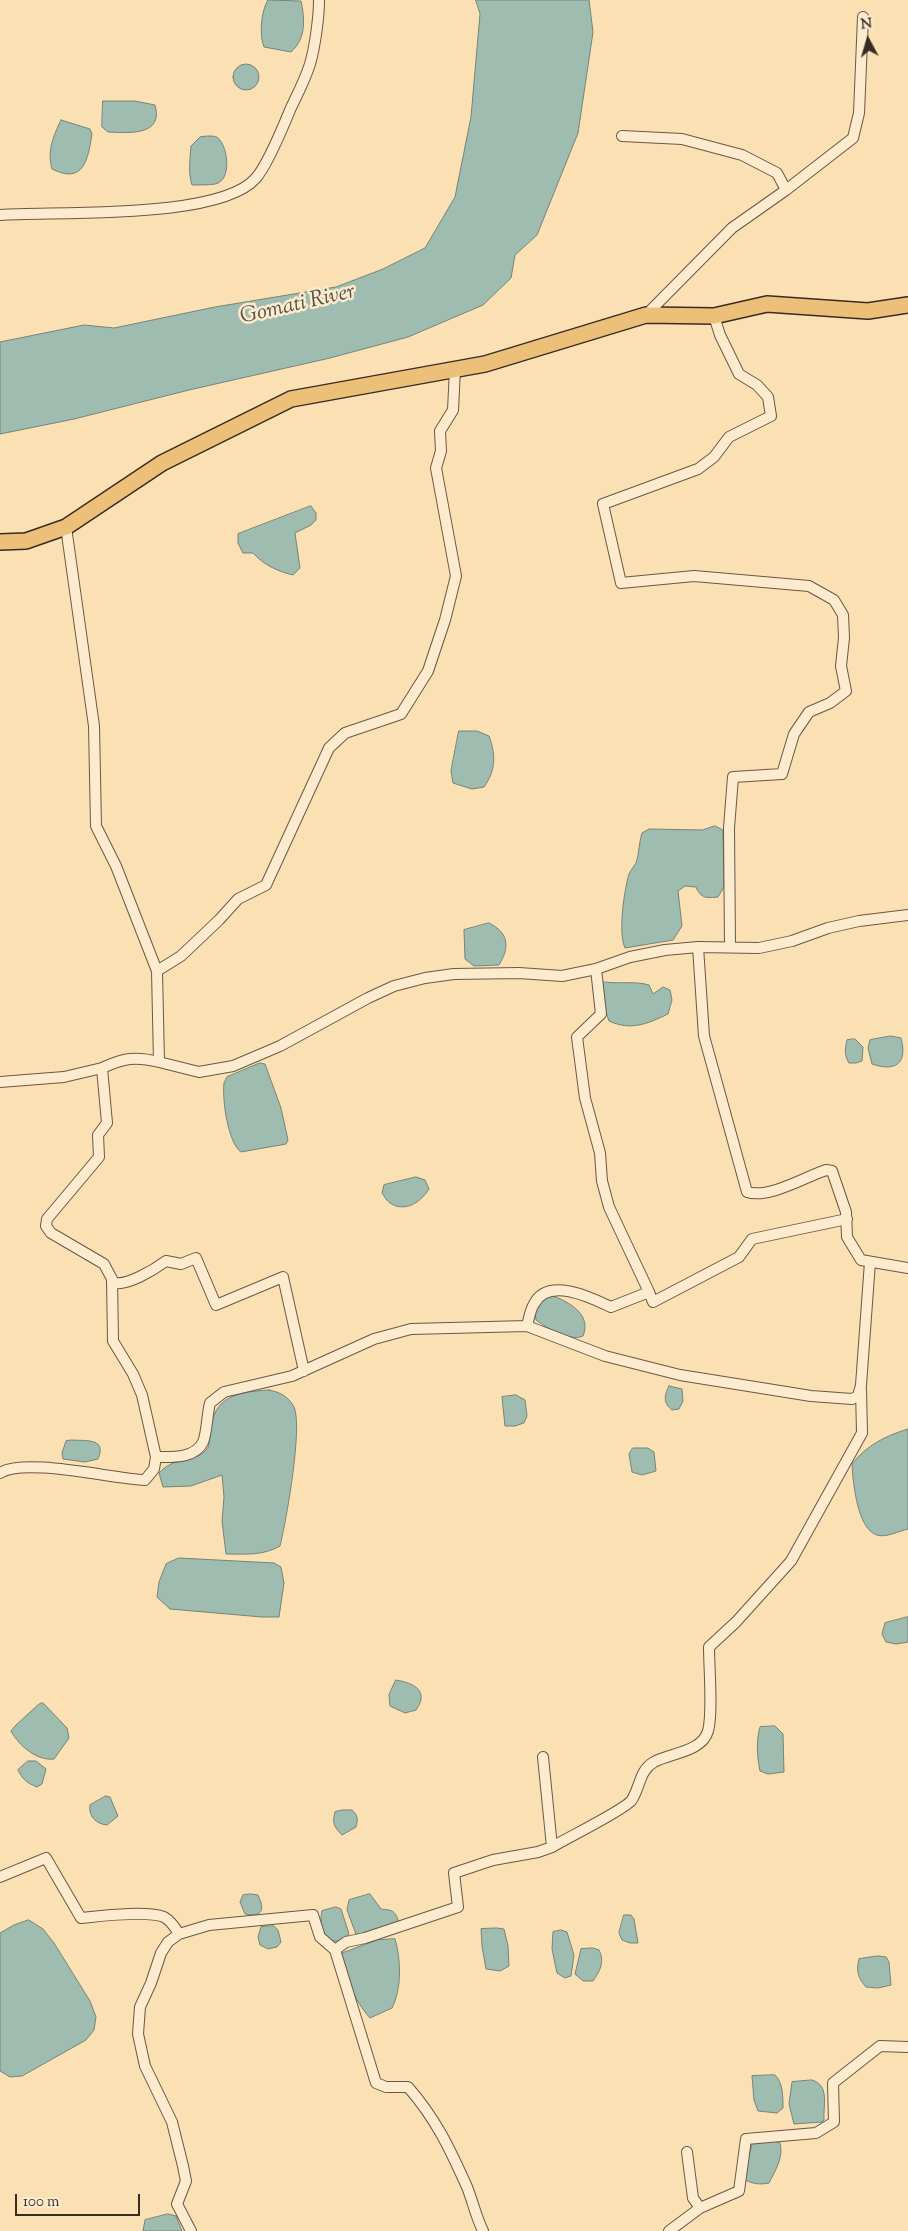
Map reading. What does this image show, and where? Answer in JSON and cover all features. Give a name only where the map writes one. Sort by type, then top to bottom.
[{"type":"highway","points":[[0,542],[26,541],[66,526],[162,463],[291,399],[485,364],[646,315],[714,316],[767,304],[868,310],[908,305]]},
{"type":"street","points":[[0,215],[110,212],[190,205],[221,198],[256,178],[280,133],[310,63],[319,0]]},
{"type":"street","points":[[646,315],[732,228],[786,190],[853,138],[859,113],[863,17]]},
{"type":"street","points":[[622,136],[682,139],[742,155],[777,173],[786,190]]},
{"type":"street","points":[[714,316],[720,334],[739,374],[757,386],[768,397],[771,416],[729,437],[714,457],[698,469],[603,504],[622,583],[694,576],[809,586],[834,600],[842,616],[844,638],[841,666],[846,692],[830,703],[809,712],[794,734],[782,774],[733,777],[729,828],[730,946]]},
{"type":"street","points":[[156,971],[181,956],[238,899],[266,885],[329,748],[346,733],[401,714],[428,671],[445,620],[456,576],[436,468],[440,451],[440,431],[453,410],[455,369]]},
{"type":"street","points":[[66,526],[94,726],[96,826],[116,866],[156,971],[158,1062]]},
{"type":"street","points":[[0,1082],[64,1078],[102,1068],[123,1058],[145,1059],[199,1072],[233,1066],[280,1046],[394,986],[425,978],[482,974],[562,976],[596,970],[630,957],[665,950],[730,946],[759,948],[792,941],[828,928],[859,921],[908,915]]},
{"type":"street","points":[[698,947],[704,1036],[747,1192],[756,1195],[787,1186],[826,1170],[832,1171],[846,1212],[847,1237],[861,1260],[908,1268]]},
{"type":"street","points":[[596,970],[601,1014],[577,1037],[584,1089],[600,1153],[602,1180],[609,1207],[653,1302],[739,1257],[752,1239],[846,1219]]},
{"type":"street","points":[[0,1473],[6,1469],[41,1467],[145,1480],[154,1469],[156,1457],[142,1395],[133,1374],[113,1341],[112,1282],[109,1270],[104,1264],[51,1233],[46,1226],[47,1219],[99,1157],[98,1135],[107,1123],[102,1068]]},
{"type":"street","points":[[112,1282],[116,1284],[129,1281],[166,1261],[181,1264],[196,1258],[216,1305],[283,1277],[304,1371]]},
{"type":"street","points":[[335,1950],[346,1942],[365,1938],[458,1907],[454,1872],[493,1860],[538,1852],[552,1846],[631,1801],[643,1772],[652,1763],[693,1747],[703,1740],[708,1731],[709,1718],[709,1647],[736,1622],[754,1600],[776,1580],[791,1561],[862,1433],[861,1385],[870,1262]]},
{"type":"street","points":[[527,1326],[534,1304],[539,1297],[552,1290],[580,1292],[611,1307],[649,1292]]},
{"type":"street","points":[[156,1457],[180,1458],[202,1443],[210,1403],[224,1392],[292,1376],[374,1339],[411,1329],[527,1326],[605,1356],[680,1375],[810,1396],[852,1399],[858,1396],[861,1385]]},
{"type":"street","points":[[543,1757],[552,1846]]},
{"type":"street","points":[[0,1877],[46,1858],[81,1918],[138,1914],[163,1916],[173,1924],[179,1934]]},
{"type":"street","points":[[190,2231],[177,2204],[186,2181],[172,2122],[145,2066],[138,2034],[140,2007],[151,1983],[161,1953],[168,1942],[179,1934],[209,1925],[313,1916],[320,1937],[335,1950],[376,2083],[386,2087],[408,2087],[439,2127],[468,2190],[475,2214],[483,2231]]},
{"type":"street","points":[[669,2231],[700,2208],[739,2191],[746,2139],[816,2132],[822,2129],[834,2122],[833,2083],[880,2046],[908,2047]]},
{"type":"street","points":[[687,2152],[693,2198],[700,2208]]},
{"type":"water","points":[[268,0],[301,1],[303,15],[302,35],[291,52],[264,47],[262,42],[262,23]]},
{"type":"water","name":"Gomati River","points":[[476,0],[589,0],[593,32],[578,133],[537,235],[515,255],[511,278],[483,305],[408,337],[330,358],[189,390],[74,419],[0,434],[0,342],[84,325],[114,328],[215,307],[336,287],[383,269],[425,248],[455,197],[471,117],[480,14]]},
{"type":"water","points":[[246,64],[255,68],[259,77],[255,86],[246,90],[237,86],[233,77],[237,68]]},
{"type":"water","points":[[103,101],[135,101],[155,105],[156,115],[154,122],[150,127],[134,132],[108,132],[102,127]]},
{"type":"water","points":[[61,120],[90,129],[92,134],[86,160],[78,172],[71,174],[52,169],[50,156],[52,144]]},
{"type":"water","points":[[200,137],[217,137],[222,143],[226,156],[226,171],[220,182],[207,185],[192,185],[190,171],[191,146]]},
{"type":"water","points":[[311,506],[316,513],[316,520],[311,525],[295,533],[300,568],[293,575],[271,567],[253,553],[243,553],[238,543],[238,534]]},
{"type":"water","points":[[459,731],[477,731],[489,736],[494,762],[491,775],[484,787],[472,789],[453,783],[451,771]]},
{"type":"water","points":[[715,826],[723,830],[724,887],[718,897],[702,896],[696,887],[685,886],[678,891],[682,926],[673,940],[625,948],[622,922],[625,891],[629,874],[636,864],[642,833],[649,829],[702,830]]},
{"type":"water","points":[[489,923],[501,931],[506,941],[503,958],[499,965],[474,966],[465,959],[464,930]]},
{"type":"water","points":[[601,983],[649,985],[653,994],[663,987],[670,990],[672,1000],[668,1014],[653,1021],[632,1026],[609,1021],[603,1004]]},
{"type":"water","points":[[891,1036],[901,1038],[903,1054],[901,1060],[898,1064],[887,1067],[872,1064],[868,1048],[870,1040]]},
{"type":"water","points":[[855,1039],[863,1047],[862,1061],[849,1063],[845,1052],[847,1040]]},
{"type":"water","points":[[260,1063],[265,1064],[281,1108],[288,1140],[286,1144],[241,1152],[236,1147],[229,1130],[225,1109],[224,1083],[227,1077]]},
{"type":"water","points":[[416,1177],[425,1180],[429,1189],[422,1198],[412,1205],[396,1206],[389,1202],[382,1193],[384,1185]]},
{"type":"water","points":[[551,1295],[565,1301],[582,1315],[585,1328],[583,1336],[565,1336],[536,1320],[535,1310],[544,1298]]},
{"type":"water","points":[[669,1386],[682,1389],[683,1401],[679,1409],[672,1410],[666,1402],[665,1396]]},
{"type":"water","points":[[269,1390],[290,1400],[294,1407],[296,1418],[293,1475],[280,1546],[260,1553],[226,1554],[222,1521],[224,1497],[222,1475],[191,1486],[163,1487],[159,1473],[170,1464],[199,1455],[208,1448],[212,1419],[223,1403],[238,1394]]},
{"type":"water","points":[[516,1395],[525,1400],[527,1416],[524,1423],[515,1426],[505,1426],[502,1397]]},
{"type":"water","points":[[908,1429],[908,1529],[888,1535],[877,1535],[870,1531],[865,1524],[857,1504],[852,1464],[877,1442]]},
{"type":"water","points":[[66,1441],[89,1441],[98,1444],[100,1452],[98,1459],[85,1462],[63,1459],[62,1453]]},
{"type":"water","points":[[633,1448],[648,1448],[654,1452],[656,1471],[642,1475],[632,1472],[629,1454]]},
{"type":"water","points":[[179,1558],[274,1563],[281,1567],[284,1583],[279,1617],[170,1609],[157,1597],[159,1582],[166,1564]]},
{"type":"water","points":[[908,1617],[908,1642],[896,1644],[886,1642],[882,1634],[885,1623]]},
{"type":"water","points":[[396,1680],[408,1683],[418,1689],[421,1697],[416,1710],[405,1713],[390,1706],[389,1695]]},
{"type":"water","points":[[43,1703],[67,1728],[69,1738],[54,1759],[41,1758],[35,1755],[14,1737],[11,1731],[39,1704]]},
{"type":"water","points":[[775,1726],[783,1734],[784,1772],[768,1774],[760,1771],[758,1738],[760,1727]]},
{"type":"water","points":[[28,1761],[36,1761],[46,1769],[42,1784],[37,1787],[26,1781],[18,1770]]},
{"type":"water","points":[[106,1796],[110,1797],[118,1816],[107,1825],[99,1823],[90,1813],[90,1805]]},
{"type":"water","points":[[352,1810],[357,1820],[356,1827],[342,1835],[335,1827],[334,1819],[335,1812]]},
{"type":"water","points":[[370,1894],[381,1909],[392,1911],[398,1920],[396,1926],[357,1937],[347,1910],[349,1900]]},
{"type":"water","points":[[243,1895],[258,1895],[262,1908],[259,1913],[251,1915],[245,1914],[240,1902]]},
{"type":"water","points":[[336,1907],[341,1909],[349,1934],[340,1941],[330,1941],[322,1927],[321,1915],[322,1911]]},
{"type":"water","points":[[624,1915],[631,1915],[634,1919],[638,1943],[622,1940],[619,1933]]},
{"type":"water","points":[[29,1920],[43,1929],[54,1943],[90,2001],[96,2017],[94,2030],[86,2040],[22,2076],[10,2077],[0,2071],[0,1933],[14,1925]]},
{"type":"water","points":[[274,1926],[278,1930],[281,1942],[277,1947],[268,1949],[260,1945],[258,1937],[261,1927]]},
{"type":"water","points":[[481,1929],[504,1929],[508,1946],[509,1966],[500,1971],[486,1969],[482,1946]]},
{"type":"water","points":[[561,1930],[567,1932],[574,1955],[571,1976],[565,1978],[557,1973],[552,1949],[553,1932]]},
{"type":"water","points":[[395,1939],[400,1974],[398,1992],[392,2008],[370,2018],[359,2004],[351,1987],[342,1953],[377,1940]]},
{"type":"water","points":[[593,1948],[599,1950],[601,1954],[601,1966],[593,1981],[583,1981],[575,1974],[581,1949]]},
{"type":"water","points":[[878,1956],[886,1957],[889,1962],[891,1985],[878,1988],[866,1987],[858,1974],[859,1959]]},
{"type":"water","points":[[775,2075],[781,2086],[783,2108],[777,2113],[758,2111],[754,2100],[752,2076]]},
{"type":"water","points":[[812,2080],[821,2086],[823,2091],[825,2102],[824,2120],[822,2122],[794,2124],[789,2104],[792,2082]]},
{"type":"water","points":[[773,2141],[780,2143],[781,2153],[769,2183],[755,2184],[743,2178],[752,2144]]},
{"type":"water","points":[[168,2214],[176,2216],[182,2231],[143,2231],[145,2220]]}]
